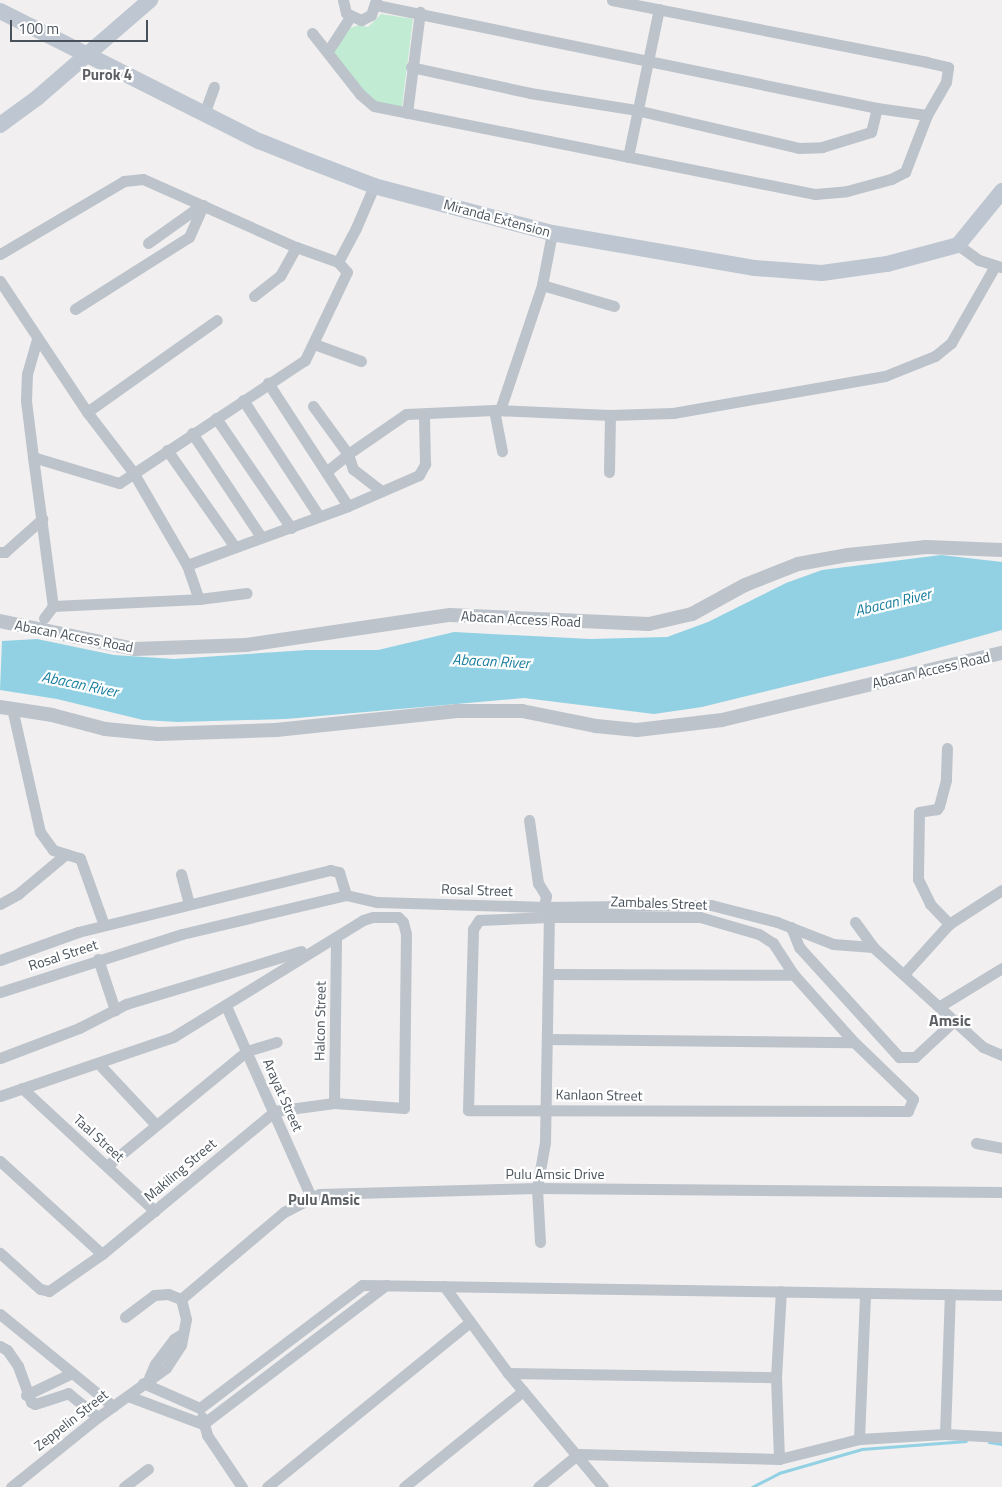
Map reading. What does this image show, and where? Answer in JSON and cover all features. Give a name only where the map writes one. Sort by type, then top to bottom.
[{"type":"main road","points":[[0,124],[87,56],[150,0]]},
{"type":"main road","name":"Miranda Extension","points":[[0,11],[259,141],[374,186],[552,233],[788,272],[822,273],[887,264],[958,245]]},
{"type":"main road","points":[[958,245],[1002,191]]},
{"type":"street","points":[[343,0],[343,8],[350,17],[366,18],[376,2],[877,108],[927,115]]},
{"type":"street","points":[[312,33],[367,102],[407,113],[828,194],[891,179],[905,172],[927,115],[946,82],[948,67],[612,0]]},
{"type":"street","points":[[628,157],[636,110],[659,9]]},
{"type":"street","points":[[407,113],[411,67],[420,12]]},
{"type":"street","points":[[328,51],[350,17]]},
{"type":"street","points":[[411,67],[530,93],[636,110],[800,148],[822,147],[871,132],[877,108]]},
{"type":"street","points":[[204,114],[214,87]]},
{"type":"street","points":[[0,254],[124,182],[135,179],[153,182],[202,207],[296,248],[338,262],[346,272],[305,360],[133,472],[114,483],[33,457]]},
{"type":"street","points":[[338,262],[356,228],[374,186]]},
{"type":"street","points":[[148,243],[193,211],[202,207]]},
{"type":"street","points":[[75,309],[189,236],[202,207]]},
{"type":"street","points":[[502,451],[497,410],[542,285],[552,233]]},
{"type":"street","points":[[326,472],[396,419],[406,414],[424,415],[497,410],[610,415],[690,411],[885,376],[934,356],[951,343],[998,267],[958,245]]},
{"type":"street","points":[[254,296],[280,276],[296,248]]},
{"type":"street","points":[[0,281],[87,412],[133,472],[187,565],[199,599]]},
{"type":"street","points":[[542,285],[614,306]]},
{"type":"street","points":[[87,412],[217,320]]},
{"type":"street","points":[[37,338],[27,374],[26,401],[53,606],[44,618]]},
{"type":"street","points":[[314,344],[361,361]]},
{"type":"street","points":[[268,383],[348,506]]},
{"type":"street","points":[[243,400],[319,516]]},
{"type":"street","points":[[313,406],[348,454],[352,468],[380,490]]},
{"type":"street","points":[[187,565],[291,528],[348,506],[380,490],[419,476],[425,464],[424,415]]},
{"type":"street","points":[[609,472],[610,415]]},
{"type":"street","points":[[216,418],[291,528]]},
{"type":"street","points":[[192,434],[261,538]]},
{"type":"street","points":[[167,450],[235,547]]},
{"type":"street","points":[[0,552],[4,552],[42,519]]},
{"type":"street","name":"Abacan Access Road","points":[[0,621],[135,649],[246,644],[450,615],[649,624],[692,614],[753,581],[807,562],[926,547],[1002,550]]},
{"type":"street","points":[[53,606],[199,599],[247,593]]},
{"type":"street","name":"Abacan Access Road","points":[[6,707],[105,729],[158,734],[276,730],[464,711],[522,711],[596,726],[637,730],[729,718],[1002,653]]},
{"type":"street","points":[[6,707],[40,832],[52,850],[80,858],[86,868],[104,926]]},
{"type":"street","points":[[947,748],[946,780],[939,806],[937,809],[919,812],[918,879],[930,904],[950,924]]},
{"type":"street","points":[[529,820],[538,883],[546,896],[549,974],[545,1142],[538,1188],[540,1242]]},
{"type":"street","points":[[0,904],[18,894],[66,854]]},
{"type":"street","points":[[0,960],[104,926],[189,903],[330,870],[339,872],[346,895]]},
{"type":"street","points":[[181,874],[189,903]]},
{"type":"street","points":[[904,974],[950,924],[1002,890]]},
{"type":"street","name":"Rosal Street","points":[[0,992],[98,959],[182,934],[346,895],[377,902],[546,912],[711,905],[792,927],[833,944],[873,947]]},
{"type":"street","points":[[0,1058],[79,1028],[126,1004],[293,956],[377,902]]},
{"type":"street","name":"Zambales Street","points":[[479,920],[546,912],[700,917],[738,926],[773,943],[794,976],[854,1042],[913,1099]]},
{"type":"street","points":[[0,1096],[173,1037],[373,917],[398,917],[406,934],[404,1108],[334,1103],[275,1111]]},
{"type":"street","name":"Kanlaon Street","points":[[479,920],[473,929],[468,1110],[898,1112],[908,1110],[913,1099]]},
{"type":"street","points":[[855,922],[873,947],[983,1047],[1002,1055]]},
{"type":"street","points":[[792,927],[799,947],[898,1057],[915,1057],[955,1020]]},
{"type":"street","name":"Halcon Street","points":[[334,1103],[336,939]]},
{"type":"street","points":[[98,959],[115,1010]]},
{"type":"street","points":[[940,1006],[1002,968]]},
{"type":"street","points":[[549,974],[794,976]]},
{"type":"street","name":"Arayat Street","points":[[226,1006],[275,1111],[311,1196]]},
{"type":"street","points":[[547,1039],[854,1042]]},
{"type":"street","points":[[108,1165],[155,1124],[247,1051],[276,1042]]},
{"type":"street","points":[[98,1063],[155,1124]]},
{"type":"street","name":"Taal Street","points":[[22,1088],[108,1165],[155,1211]]},
{"type":"street","name":"Makiling Street","points":[[0,1253],[40,1289],[49,1291],[102,1254],[275,1111]]},
{"type":"street","points":[[976,1143],[1002,1148]]},
{"type":"street","points":[[0,1160],[102,1254]]},
{"type":"street","name":"Pulu Amsic Drive","points":[[181,1299],[284,1212],[311,1196],[336,1192],[538,1188],[1002,1192]]},
{"type":"street","points":[[200,1408],[352,1290],[362,1285],[1002,1295]]},
{"type":"street","points":[[203,1424],[386,1285]]},
{"type":"street","points":[[444,1286],[469,1323],[508,1373],[578,1454],[603,1487]]},
{"type":"street","points":[[779,1459],[776,1377],[782,1291]]},
{"type":"street","points":[[859,1439],[865,1293]]},
{"type":"street","points":[[125,1317],[154,1295],[168,1294],[181,1299]]},
{"type":"street","points":[[945,1434],[950,1294]]},
{"type":"street","name":"Zeppelin Street","points":[[11,1487],[98,1417],[173,1361],[182,1345],[182,1334],[186,1319],[181,1299]]},
{"type":"street","points":[[0,1314],[113,1406]]},
{"type":"street","points":[[267,1487],[469,1323]]},
{"type":"street","points":[[0,1346],[7,1350],[18,1366],[26,1395],[35,1404],[68,1394],[98,1417]]},
{"type":"street","points":[[26,1395],[72,1373]]},
{"type":"street","points":[[508,1373],[776,1377]]},
{"type":"street","points":[[146,1380],[200,1408]]},
{"type":"street","points":[[404,1487],[523,1391]]},
{"type":"street","points":[[128,1396],[203,1424]]},
{"type":"street","points":[[175,1413],[179,1398]]},
{"type":"street","points":[[200,1408],[207,1435],[242,1487]]},
{"type":"street","points":[[538,1487],[578,1454],[779,1459],[859,1439],[945,1434],[1002,1437]]},
{"type":"street","points":[[124,1487],[148,1469]]},
{"type":"green space","points":[[381,14],[413,19],[402,107],[374,103],[333,52],[348,29],[359,25],[368,27]]},
{"type":"water","name":"Abacan River","points":[[941,555],[1002,562],[1002,630],[902,658],[702,707],[654,714],[524,698],[286,719],[178,722],[143,720],[57,699],[0,690],[2,641],[37,639],[114,655],[174,659],[307,650],[378,650],[454,632],[590,639],[667,637],[708,622],[786,583],[822,570]]},
{"type":"waterway","points":[[752,1487],[779,1473],[862,1449],[966,1441]]},
{"type":"waterway","points":[[989,1442],[1002,1444]]},
{"type":"district","name":"Purok 4","points":[[107,75]]},
{"type":"district","name":"Amsic","points":[[950,1020]]},
{"type":"district","name":"Pulu Amsic","points":[[324,1200]]}]
